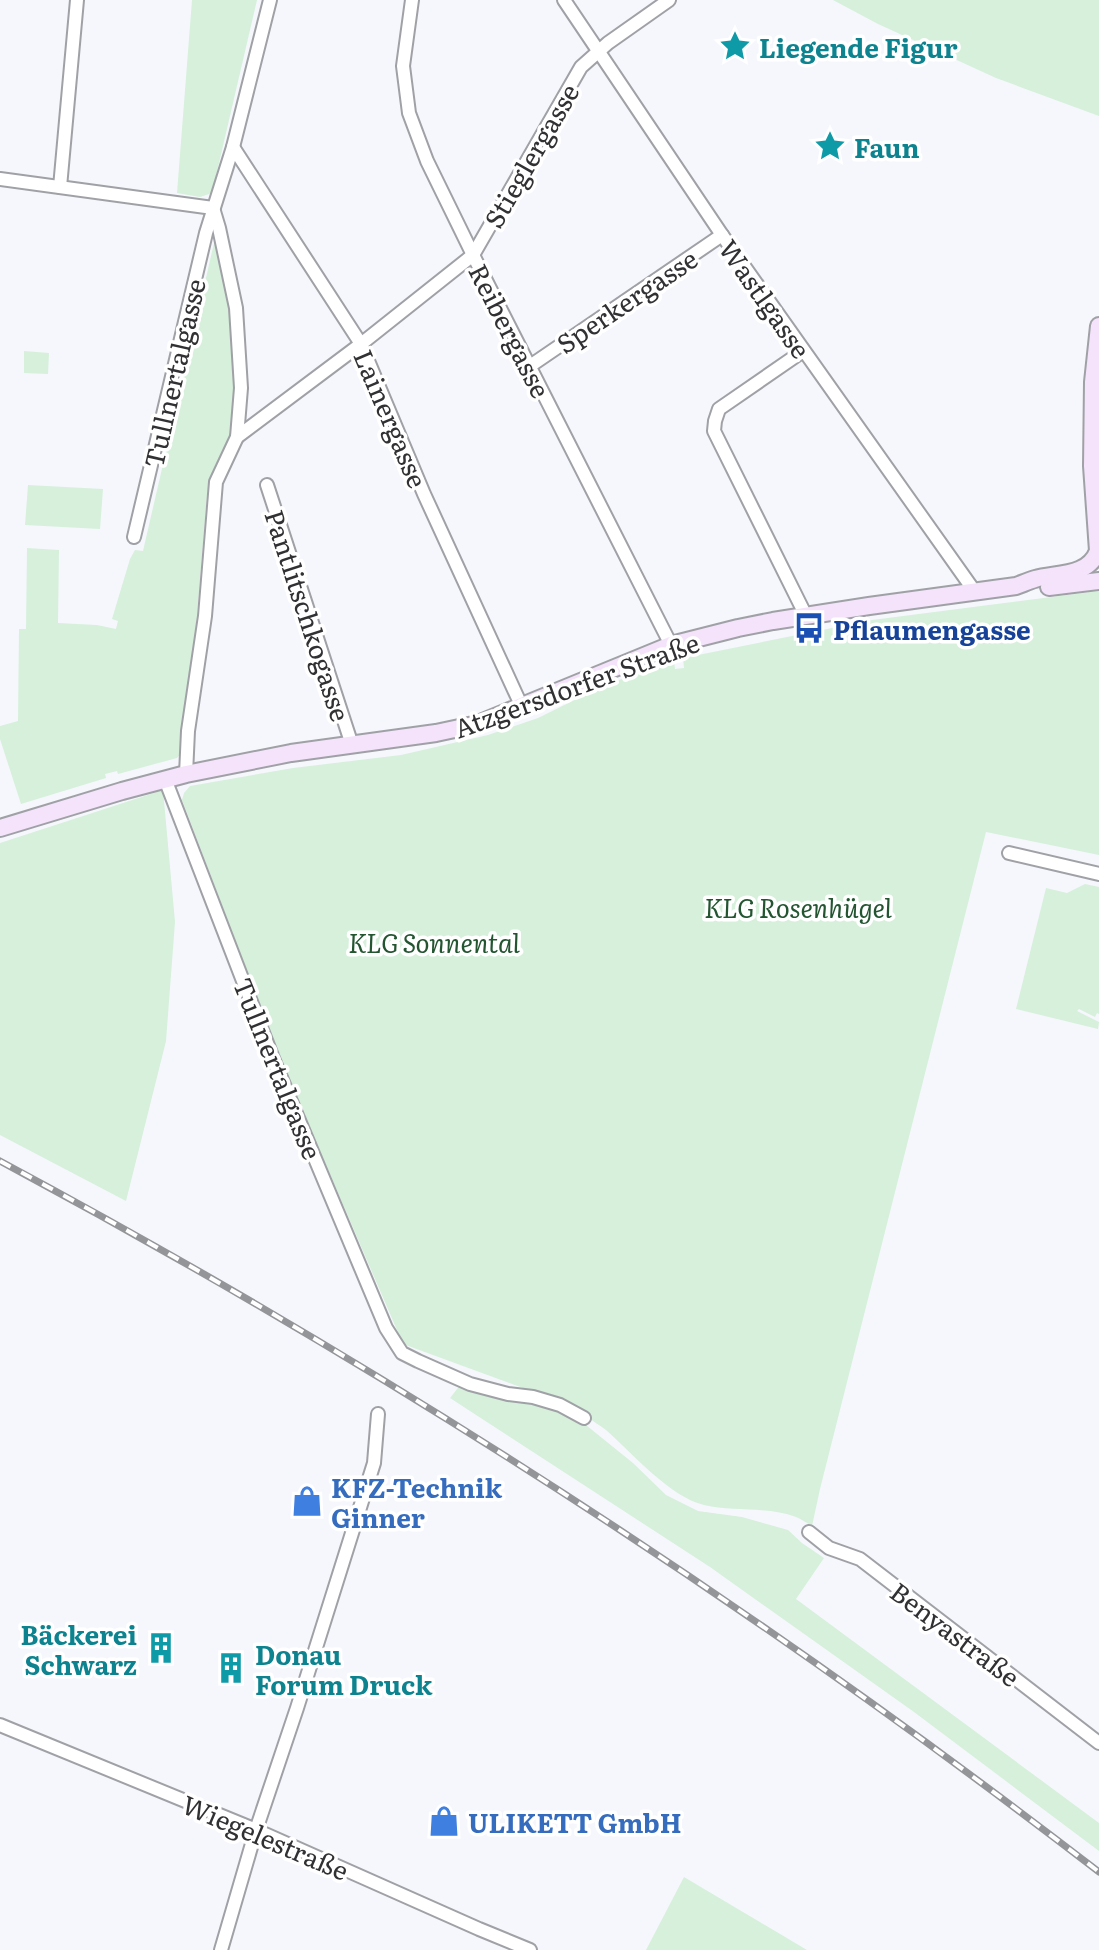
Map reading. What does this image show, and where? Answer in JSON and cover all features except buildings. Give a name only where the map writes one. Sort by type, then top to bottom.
[{"type":"street","points":[[60,187],[77,0]]},
{"type":"street","name":"Tullnertalgasse","points":[[134,537],[213,208],[233,147],[270,0]]},
{"type":"street","name":"Reibergasse","points":[[412,0],[403,66],[409,113],[427,161],[671,645]]},
{"type":"street","name":"Wastlgasse","points":[[564,0],[722,235],[975,592]]},
{"type":"street","name":"Stieglergasse","points":[[237,437],[473,255],[581,67],[597,51],[669,0]]},
{"type":"street","name":"Lainergasse","points":[[233,147],[361,344],[424,494],[521,705]]},
{"type":"street","points":[[0,179],[213,208]]},
{"type":"street","name":"Tullnertalgasse","points":[[186,774],[188,731],[205,616],[216,482],[237,437],[241,388],[236,308],[213,208]]},
{"type":"street","name":"Sperkergasse","points":[[530,366],[722,235]]},
{"type":"street","points":[[1099,326],[1093,382],[1092,466],[1099,551]]},
{"type":"street","points":[[803,351],[719,409],[714,431],[806,616]]},
{"type":"street","name":"Pantlitschkogasse","points":[[267,485],[352,745]]},
{"type":"street","name":"Atzgersdorfer Straße","points":[[0,828],[186,774],[291,753],[436,733],[478,724],[671,645],[738,628],[806,616],[1016,586],[1077,571],[1095,558],[1099,551]]},
{"type":"street","name":"Atzgersdorfer Straße","points":[[1016,586],[1037,588],[1099,581]]},
{"type":"street","name":"Tullnertalgasse","points":[[165,779],[272,1056],[386,1328],[402,1353],[470,1384],[560,1405],[584,1418]]},
{"type":"street","points":[[1009,853],[1099,874]]},
{"type":"street","points":[[221,1950],[256,1830],[374,1463],[378,1414]]},
{"type":"street","name":"Benyastraße","points":[[809,1532],[829,1548],[860,1559],[1099,1743]]},
{"type":"street","name":"Wiegelestraße","points":[[0,1725],[256,1830],[530,1950]]},
{"type":"green space","points":[[192,0],[257,0],[212,193],[200,197],[177,193]]},
{"type":"green space","points":[[833,0],[1099,0],[1099,116],[996,78]]},
{"type":"green space","points":[[217,230],[230,298],[237,385],[232,431],[207,495],[182,752],[177,758],[118,774],[117,771],[105,774],[106,778],[21,804],[0,739],[0,726],[18,721],[19,629],[26,629],[27,548],[59,550],[58,623],[116,629],[118,621],[112,619],[130,559],[135,550],[143,551]]},
{"type":"green space","points":[[24,351],[49,353],[48,374],[24,373]]},
{"type":"green space","points":[[28,485],[103,489],[100,529],[25,525]]},
{"type":"green space","points":[[1099,591],[1099,855],[986,832],[812,1526],[785,1514],[715,1507],[691,1500],[665,1484],[583,1410],[403,1344],[280,1058],[182,800],[190,786],[293,768],[401,755],[488,735],[538,718],[605,685],[674,661],[675,669],[684,668],[683,658],[872,620]]},
{"type":"green space","points":[[163,790],[175,922],[166,1041],[126,1201],[0,1135],[0,843]]},
{"type":"green space","points":[[1085,884],[1099,887],[1099,1014],[1095,1017],[1079,1009],[1077,1011],[1099,1022],[1098,1029],[1016,1009],[1046,888],[1067,893]]},
{"type":"green space","points":[[461,1384],[536,1402],[576,1417],[633,1463],[666,1495],[698,1511],[742,1517],[788,1530],[824,1558],[796,1599],[1099,1823],[1099,1851],[914,1712],[710,1567],[450,1398]]},
{"type":"green space","points":[[684,1877],[807,1950],[646,1950]]},
{"type":"railway","points":[[0,1161],[285,1321],[564,1494],[835,1677],[1099,1872]]},
{"type":"place","name":"Liegende Figur","points":[[735,46]]},
{"type":"place","name":"Faun","points":[[830,146]]},
{"type":"place","name":"Pflaumengasse","points":[[809,628]]},
{"type":"place","name":"KFZ-Technik Ginner","points":[[307,1501]]},
{"type":"place","name":"Bäckerei Schwarz","points":[[161,1648]]},
{"type":"place","name":"Donau Forum Druck","points":[[231,1668]]},
{"type":"place","name":"ULIKETT GmbH","points":[[444,1821]]},
{"type":"park label","name":"KLG Rosenhügel","points":[[798,906]]},
{"type":"park label","name":"KLG Sonnental","points":[[434,941]]}]
